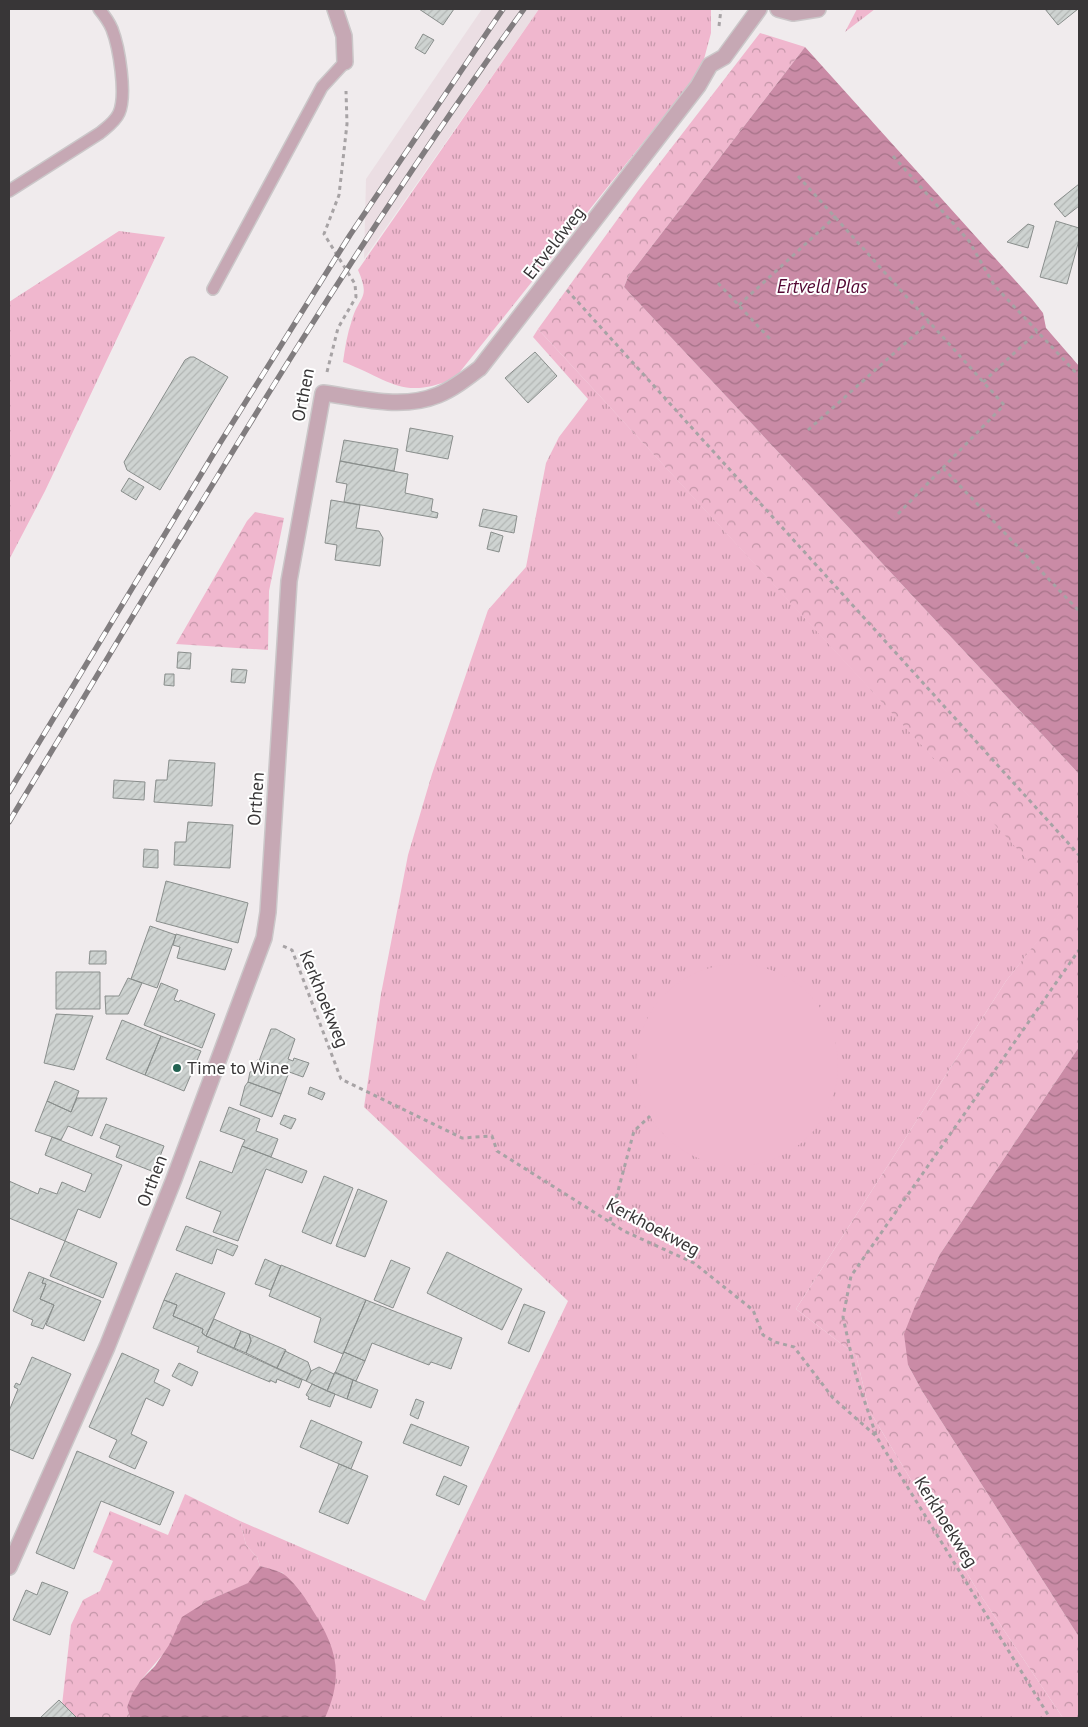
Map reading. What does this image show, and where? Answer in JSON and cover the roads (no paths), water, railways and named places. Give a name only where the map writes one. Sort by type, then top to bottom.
[{"type":"street","points":[[334,9],[344,36],[345,62]]},
{"type":"street","name":"Ertveldweg","points":[[323,393],[397,403],[430,398],[448,390],[480,368],[698,86],[710,65],[724,56],[759,9]]},
{"type":"street","points":[[778,9],[793,13],[818,9]]},
{"type":"street","name":"Orthen","points":[[9,1566],[107,1347],[174,1179],[264,938],[268,912],[289,581],[323,393]]},
{"type":"lane","points":[[9,191],[100,132],[112,123],[118,113],[122,100],[117,45],[111,27],[100,9]]},
{"type":"lane","points":[[213,289],[322,87],[345,62]]},
{"type":"water","name":"Ertveld Plas","points":[[805,47],[1032,299],[1043,313],[1046,328],[1079,366],[1079,774],[624,287],[628,277]]},
{"type":"water","points":[[1079,1047],[1079,1637],[922,1391],[908,1365],[904,1334],[940,1254]]},
{"type":"water","points":[[260,1566],[282,1573],[298,1588],[326,1634],[335,1660],[336,1673],[335,1687],[325,1718],[130,1718],[127,1707],[132,1694],[169,1645],[182,1617],[209,1600],[248,1583]]},
{"type":"railway","points":[[9,792],[220,443],[350,235],[503,9]]},
{"type":"railway","points":[[9,822],[195,512],[322,308],[455,107],[524,9]]},
{"type":"place","name":"Time to Wine","points":[[177,1068]]}]
